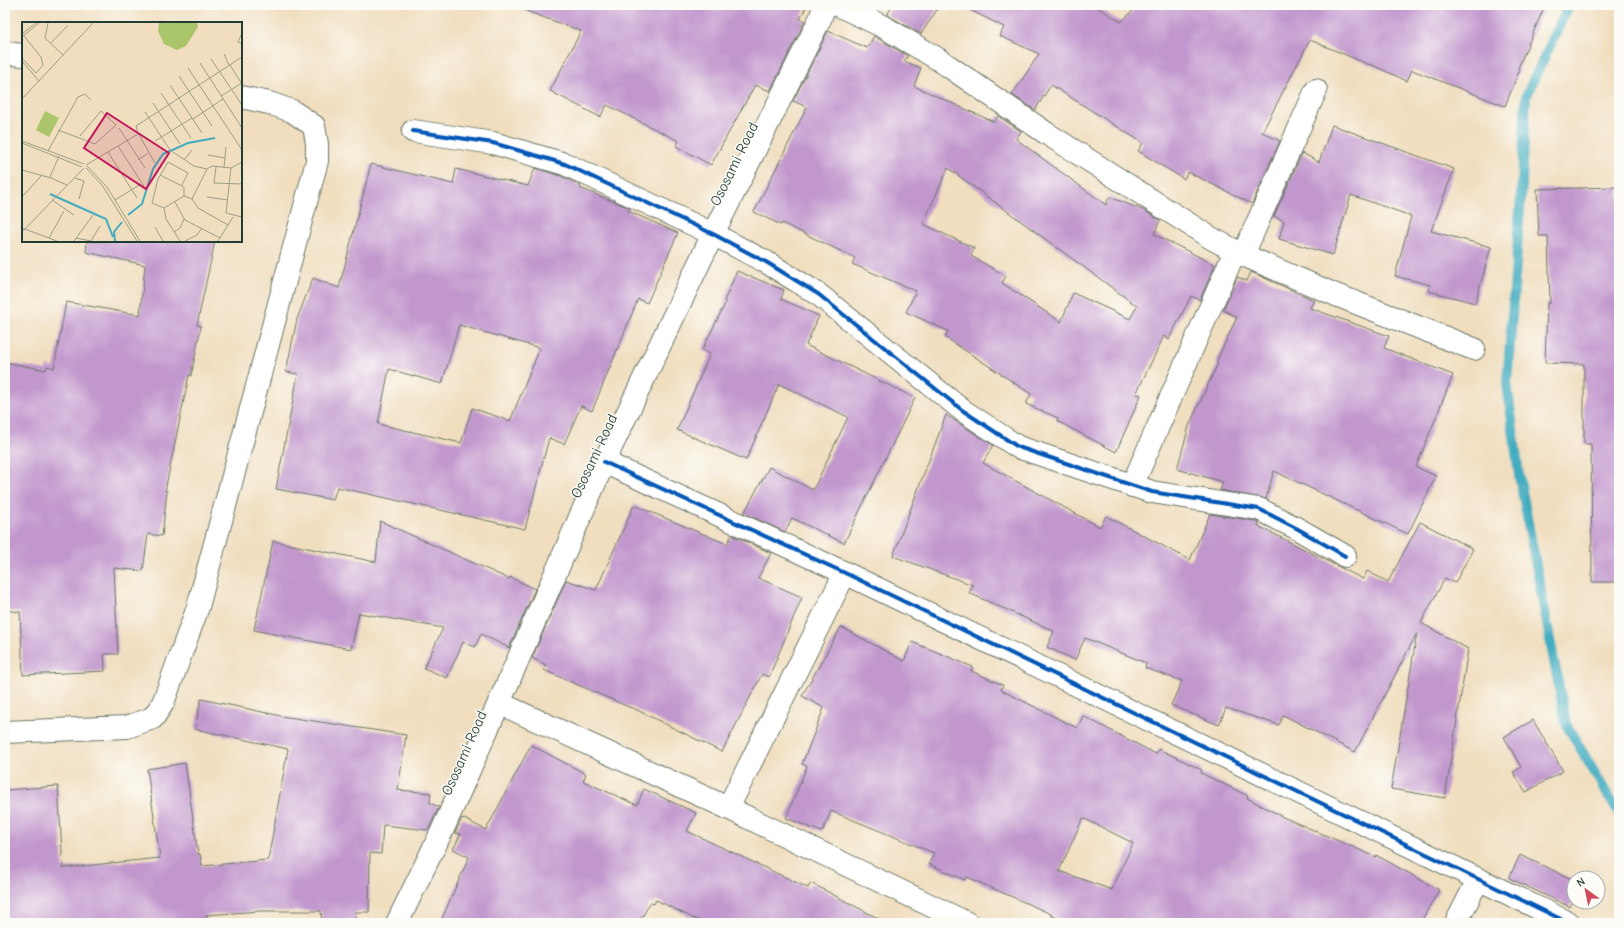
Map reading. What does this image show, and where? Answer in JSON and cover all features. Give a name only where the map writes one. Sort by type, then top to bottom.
[{"type":"street","name":"Ososami Road","points":[[397,923],[442,831],[604,462],[713,234],[821,17],[824,5]]},
{"type":"street","points":[[838,5],[884,27],[938,59],[1046,133],[1211,238],[1239,253],[1336,295],[1474,349]]},
{"type":"street","points":[[5,52],[22,55]]},
{"type":"street","points":[[1132,486],[1316,90]]},
{"type":"street","points":[[5,732],[127,727],[153,718],[163,703],[198,607],[317,161],[317,144],[314,126],[292,111],[269,103],[242,97]]},
{"type":"street","points":[[413,131],[493,143],[565,164],[713,234],[766,262],[818,294],[962,410],[1018,447],[1152,492],[1259,509],[1345,556]]},
{"type":"street","points":[[604,462],[845,573],[1569,923]]},
{"type":"street","points":[[728,808],[845,573]]},
{"type":"street","points":[[499,703],[728,808],[967,923]]},
{"type":"street","points":[[1456,923],[1478,880]]},
{"type":"building","points":[[518,5],[807,5],[800,19],[805,21],[770,91],[755,85],[711,165],[676,146],[679,141],[607,105],[600,117],[550,91],[581,31],[518,8]]},
{"type":"building","points":[[893,5],[940,5],[921,34],[887,15]]},
{"type":"building","points":[[960,5],[1094,5],[1121,22],[1139,5],[1545,5],[1518,68],[1520,69],[1505,106],[1412,70],[1407,81],[1370,64],[1310,40],[1262,132],[1280,141],[1252,204],[1188,172],[1184,179],[1138,151],[1143,143],[1051,85],[1035,110],[1012,95],[1039,54],[1000,36],[1004,27]]},
{"type":"building","points":[[828,31],[867,48],[874,36],[908,56],[904,61],[921,68],[914,86],[994,122],[998,116],[1021,131],[1016,139],[1106,205],[1109,197],[1143,210],[1160,220],[1154,234],[1215,265],[1200,300],[1191,296],[1169,339],[1164,336],[1136,394],[1141,395],[1116,452],[1057,421],[1058,418],[1026,404],[1031,394],[945,337],[948,331],[906,312],[916,291],[852,264],[855,258],[782,223],[781,225],[754,212],[807,107],[793,101]],"holes":[[[948,168],[1137,306],[1130,319],[1073,293],[1061,322],[1002,283],[1006,276],[971,256],[974,248],[923,224]]]},
{"type":"building","points":[[1332,125],[1454,169],[1431,231],[1491,247],[1475,303],[1429,291],[1430,285],[1395,276],[1411,216],[1351,195],[1333,255],[1279,239],[1284,221],[1274,216],[1302,153],[1319,162]]},
{"type":"building","points":[[371,164],[453,184],[456,169],[528,186],[535,168],[561,176],[581,186],[580,188],[630,208],[628,211],[678,233],[647,303],[638,299],[592,411],[581,406],[564,444],[549,438],[525,529],[337,487],[333,500],[276,489],[298,374],[286,372],[297,319],[313,278],[339,288]],"holes":[[[459,325],[540,348],[510,421],[472,408],[461,443],[378,424],[389,369],[442,384]]]},
{"type":"building","points":[[1619,187],[1619,582],[1592,582],[1591,444],[1584,444],[1584,364],[1545,363],[1547,303],[1550,303],[1548,236],[1539,236],[1537,189]]},
{"type":"building","points":[[87,242],[215,242],[197,325],[201,326],[191,376],[189,375],[165,491],[167,491],[162,536],[148,534],[143,571],[114,568],[118,654],[104,654],[105,671],[23,675],[20,612],[5,610],[5,362],[46,370],[47,366],[54,368],[66,302],[140,315],[145,265],[86,252]]},
{"type":"building","points":[[737,271],[784,290],[781,299],[819,316],[806,345],[915,398],[844,543],[792,518],[785,532],[744,513],[769,467],[813,490],[848,417],[779,384],[746,460],[677,430],[710,354],[702,350],[726,302],[724,301]]},
{"type":"building","points":[[1251,272],[1314,300],[1310,308],[1389,336],[1384,348],[1453,375],[1416,467],[1436,476],[1408,534],[1274,471],[1266,499],[1220,490],[1223,482],[1177,469],[1189,426],[1237,317],[1223,310],[1237,277],[1247,281]]},
{"type":"building","points":[[946,415],[993,445],[983,463],[1100,527],[1106,516],[1190,560],[1210,514],[1255,521],[1259,523],[1258,526],[1363,579],[1367,571],[1388,582],[1420,522],[1473,549],[1455,583],[1445,578],[1421,623],[1468,649],[1445,798],[1391,789],[1417,633],[1355,752],[1283,715],[1279,725],[1226,708],[1219,725],[1171,705],[1182,681],[1145,668],[1146,663],[1085,638],[1075,660],[1047,647],[1054,631],[969,593],[973,585],[893,556]]},
{"type":"building","points":[[634,505],[727,544],[732,535],[771,553],[758,578],[802,597],[769,677],[762,674],[722,752],[631,707],[544,670],[546,665],[532,658],[566,580],[596,590]]},
{"type":"building","points":[[380,521],[509,579],[510,577],[535,589],[509,648],[481,634],[475,647],[463,642],[447,678],[424,668],[443,628],[359,613],[351,649],[254,630],[273,541],[376,562]]},
{"type":"building","points":[[841,627],[904,661],[912,642],[973,667],[971,671],[1003,685],[1001,690],[1077,728],[1083,716],[1156,754],[1159,749],[1202,770],[1201,773],[1248,796],[1247,798],[1283,817],[1376,857],[1376,855],[1439,890],[1420,923],[1071,923],[967,877],[965,880],[929,864],[934,853],[831,811],[822,832],[786,818],[807,766],[802,764],[824,708],[802,696]],"holes":[[[1083,818],[1133,843],[1112,890],[1059,871]]]},
{"type":"building","points":[[201,699],[281,716],[406,735],[398,790],[431,793],[430,803],[439,807],[428,830],[383,825],[381,854],[370,853],[369,912],[355,912],[356,923],[322,923],[321,911],[260,911],[206,915],[207,923],[7,923],[5,872],[5,790],[58,786],[63,868],[160,858],[147,769],[185,763],[198,854],[200,854],[202,866],[268,860],[288,749],[195,729]]},
{"type":"building","points":[[1533,720],[1563,771],[1526,792],[1513,772],[1521,767],[1504,737]]},
{"type":"building","points":[[531,745],[586,774],[583,781],[637,805],[644,789],[696,813],[687,831],[808,888],[811,883],[887,923],[703,923],[656,900],[654,904],[650,903],[639,923],[440,923],[469,857],[453,849],[461,834],[455,833],[462,818],[486,830]]},
{"type":"building","points":[[1520,855],[1566,876],[1566,905],[1509,878]]},
{"type":"waterway","points":[[1569,5],[1526,96],[1522,183],[1507,383],[1519,475],[1566,724],[1619,814]]},
{"type":"cycle path","points":[[413,131],[493,143],[565,164],[713,234],[766,262],[818,294],[962,410],[1018,447],[1152,492],[1259,509],[1345,556]]},
{"type":"cycle path","points":[[604,462],[845,573],[1569,923]]}]
